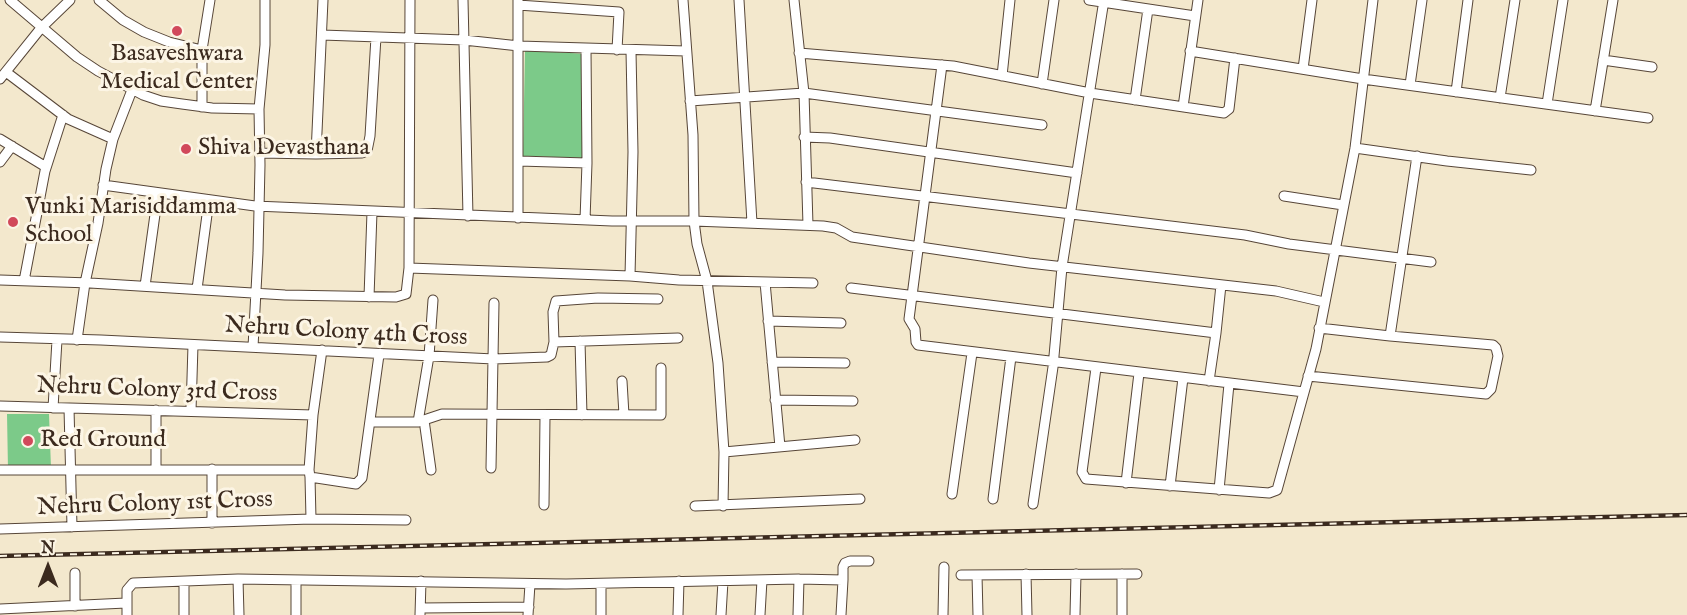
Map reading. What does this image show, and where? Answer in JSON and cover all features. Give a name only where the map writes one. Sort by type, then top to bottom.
[{"type":"street","points":[[10,0],[41,28],[98,71],[132,90],[160,101],[202,107],[259,109]]},
{"type":"street","points":[[70,0],[41,28],[3,76],[63,116],[113,139]]},
{"type":"street","points":[[99,0],[138,29],[169,42],[202,50]]},
{"type":"street","points":[[202,107],[202,50],[210,0]]},
{"type":"street","points":[[253,347],[260,153],[259,109],[265,45],[265,0]]},
{"type":"street","points":[[316,154],[323,0]]},
{"type":"street","points":[[0,280],[369,297],[396,297],[406,294],[409,268],[410,0]]},
{"type":"street","points":[[463,0],[468,216]]},
{"type":"street","points":[[683,0],[690,101],[694,221],[697,244],[707,281],[718,363],[724,452],[723,506]]},
{"type":"street","points":[[739,0],[752,223]]},
{"type":"street","points":[[794,0],[804,93],[808,225]]},
{"type":"street","points":[[1002,76],[1010,0]]},
{"type":"street","points":[[1042,84],[1054,0]]},
{"type":"street","points":[[1089,0],[1195,16]]},
{"type":"street","points":[[1183,107],[1198,0]]},
{"type":"street","points":[[1302,69],[1312,0]]},
{"type":"street","points":[[1096,368],[1083,477],[1091,481],[1219,490],[1269,493],[1277,490],[1319,328],[1355,148],[1373,0]]},
{"type":"street","points":[[1410,86],[1422,0]]},
{"type":"street","points":[[1456,92],[1468,0]]},
{"type":"street","points":[[1500,98],[1515,0]]},
{"type":"street","points":[[1547,104],[1563,0]]},
{"type":"street","points":[[1595,111],[1613,0]]},
{"type":"street","points":[[1033,504],[1053,363],[1062,267],[1103,1]]},
{"type":"street","points":[[518,218],[518,3],[619,12],[617,50]]},
{"type":"street","points":[[1135,100],[1148,9]]},
{"type":"street","points":[[322,35],[464,40],[519,46],[631,51],[686,51]]},
{"type":"street","points":[[260,153],[316,154],[367,151],[370,136],[375,37]]},
{"type":"street","points":[[585,220],[586,49]]},
{"type":"street","points":[[630,276],[633,96],[631,51]]},
{"type":"street","points":[[1190,51],[1410,86],[1648,118]]},
{"type":"street","points":[[800,53],[942,65],[1090,93],[1219,113],[1227,112],[1235,58]]},
{"type":"street","points":[[1603,60],[1652,67]]},
{"type":"street","points":[[942,65],[909,319],[915,329],[918,345],[1304,392]]},
{"type":"street","points":[[77,340],[85,283],[113,139],[132,90]]},
{"type":"street","points":[[690,101],[804,93],[1042,126]]},
{"type":"street","points":[[24,281],[46,167],[63,116]]},
{"type":"street","points":[[804,137],[830,138],[1077,173]]},
{"type":"street","points":[[0,139],[46,167]]},
{"type":"street","points":[[0,162],[12,146]]},
{"type":"street","points":[[1355,148],[1531,170]]},
{"type":"street","points":[[1390,336],[1417,156]]},
{"type":"street","points":[[519,161],[587,163]]},
{"type":"street","points":[[806,182],[1230,233],[1334,250],[1431,261]]},
{"type":"street","points":[[103,185],[258,206],[518,218],[808,225],[836,228],[852,237],[918,247],[1062,267],[1276,291],[1323,302]]},
{"type":"street","points":[[145,286],[159,193]]},
{"type":"street","points":[[1284,196],[1343,205]]},
{"type":"street","points":[[197,289],[209,200]]},
{"type":"street","points":[[369,297],[372,212]]},
{"type":"street","points":[[409,268],[707,281],[813,283]]},
{"type":"street","points":[[765,282],[780,447]]},
{"type":"street","points":[[1209,381],[1221,285]]},
{"type":"street","points":[[851,288],[1216,333]]},
{"type":"street","points":[[657,299],[598,298],[556,301],[553,312],[554,342],[678,338]]},
{"type":"street","points":[[431,470],[421,421],[433,300]]},
{"type":"street","points":[[491,468],[494,303]]},
{"type":"street","points":[[768,321],[841,323]]},
{"type":"street","points":[[1308,376],[1486,394],[1491,389],[1497,356],[1493,345],[1319,328]]},
{"type":"street","name":"Nehru Colony 4th Cross","points":[[0,337],[494,359],[547,357],[551,355],[554,342]]},
{"type":"street","points":[[53,408],[57,340]]},
{"type":"street","points":[[580,341],[582,415]]},
{"type":"street","points":[[190,411],[193,345]]},
{"type":"street","points":[[312,519],[310,474],[313,415],[322,350]]},
{"type":"street","points":[[952,494],[972,353]]},
{"type":"street","points":[[0,470],[212,469],[310,474],[356,484],[362,478],[379,355]]},
{"type":"street","points":[[993,499],[1011,357]]},
{"type":"street","points":[[772,362],[845,363]]},
{"type":"street","points":[[370,423],[421,421],[442,414],[661,415],[661,368]]},
{"type":"street","points":[[1126,483],[1139,373]]},
{"type":"street","points":[[1170,486],[1183,378]]},
{"type":"street","points":[[622,381],[624,415]]},
{"type":"street","points":[[1219,490],[1229,384]]},
{"type":"street","points":[[776,400],[852,401]]},
{"type":"street","name":"Nehru Colony 3rd Cross","points":[[0,406],[313,415]]},
{"type":"street","points":[[69,408],[72,527]]},
{"type":"street","points":[[156,410],[156,470]]},
{"type":"street","points":[[544,505],[545,416]]},
{"type":"street","points":[[724,452],[855,440]]},
{"type":"street","points":[[212,469],[212,523]]},
{"type":"street","points":[[695,506],[860,499]]},
{"type":"street","name":"Nehru Colony 1st Cross","points":[[0,529],[312,519],[406,520]]},
{"type":"street","points":[[841,615],[845,563],[869,561]]},
{"type":"street","points":[[944,567],[944,615]]},
{"type":"street","points":[[75,573],[75,606]]},
{"type":"street","points":[[1026,574],[1027,615]]},
{"type":"street","points":[[1075,615],[1076,574]]},
{"type":"street","points":[[1122,574],[1122,615]]},
{"type":"street","points":[[961,575],[1137,574]]},
{"type":"street","points":[[977,575],[978,615]]},
{"type":"street","points":[[127,615],[127,590],[133,583],[238,579],[530,584],[843,580]]},
{"type":"street","points":[[238,579],[239,615]]},
{"type":"street","points":[[798,615],[799,579]]},
{"type":"street","points":[[721,615],[723,580]]},
{"type":"street","points":[[760,615],[762,580]]},
{"type":"street","points":[[296,581],[296,615]]},
{"type":"street","points":[[421,581],[421,612],[529,611],[530,584]]},
{"type":"street","points":[[678,615],[679,581]]},
{"type":"street","points":[[184,582],[184,615]]},
{"type":"street","points":[[601,584],[601,615]]},
{"type":"street","points":[[0,609],[126,603]]},
{"type":"green space","points":[[525,50],[586,54],[584,158],[523,156]]},
{"type":"green space","name":"Red Ground","points":[[7,414],[49,414],[51,468],[8,470]]},
{"type":"railway","points":[[0,556],[1687,515]]},
{"type":"place","name":"Basaveshwara Medical Center","points":[[177,31]]},
{"type":"place","name":"Shiva Devasthana","points":[[186,149]]},
{"type":"place","name":"Vunki Marisiddamma School","points":[[13,222]]},
{"type":"place","name":"Red Ground","points":[[28,441]]}]
